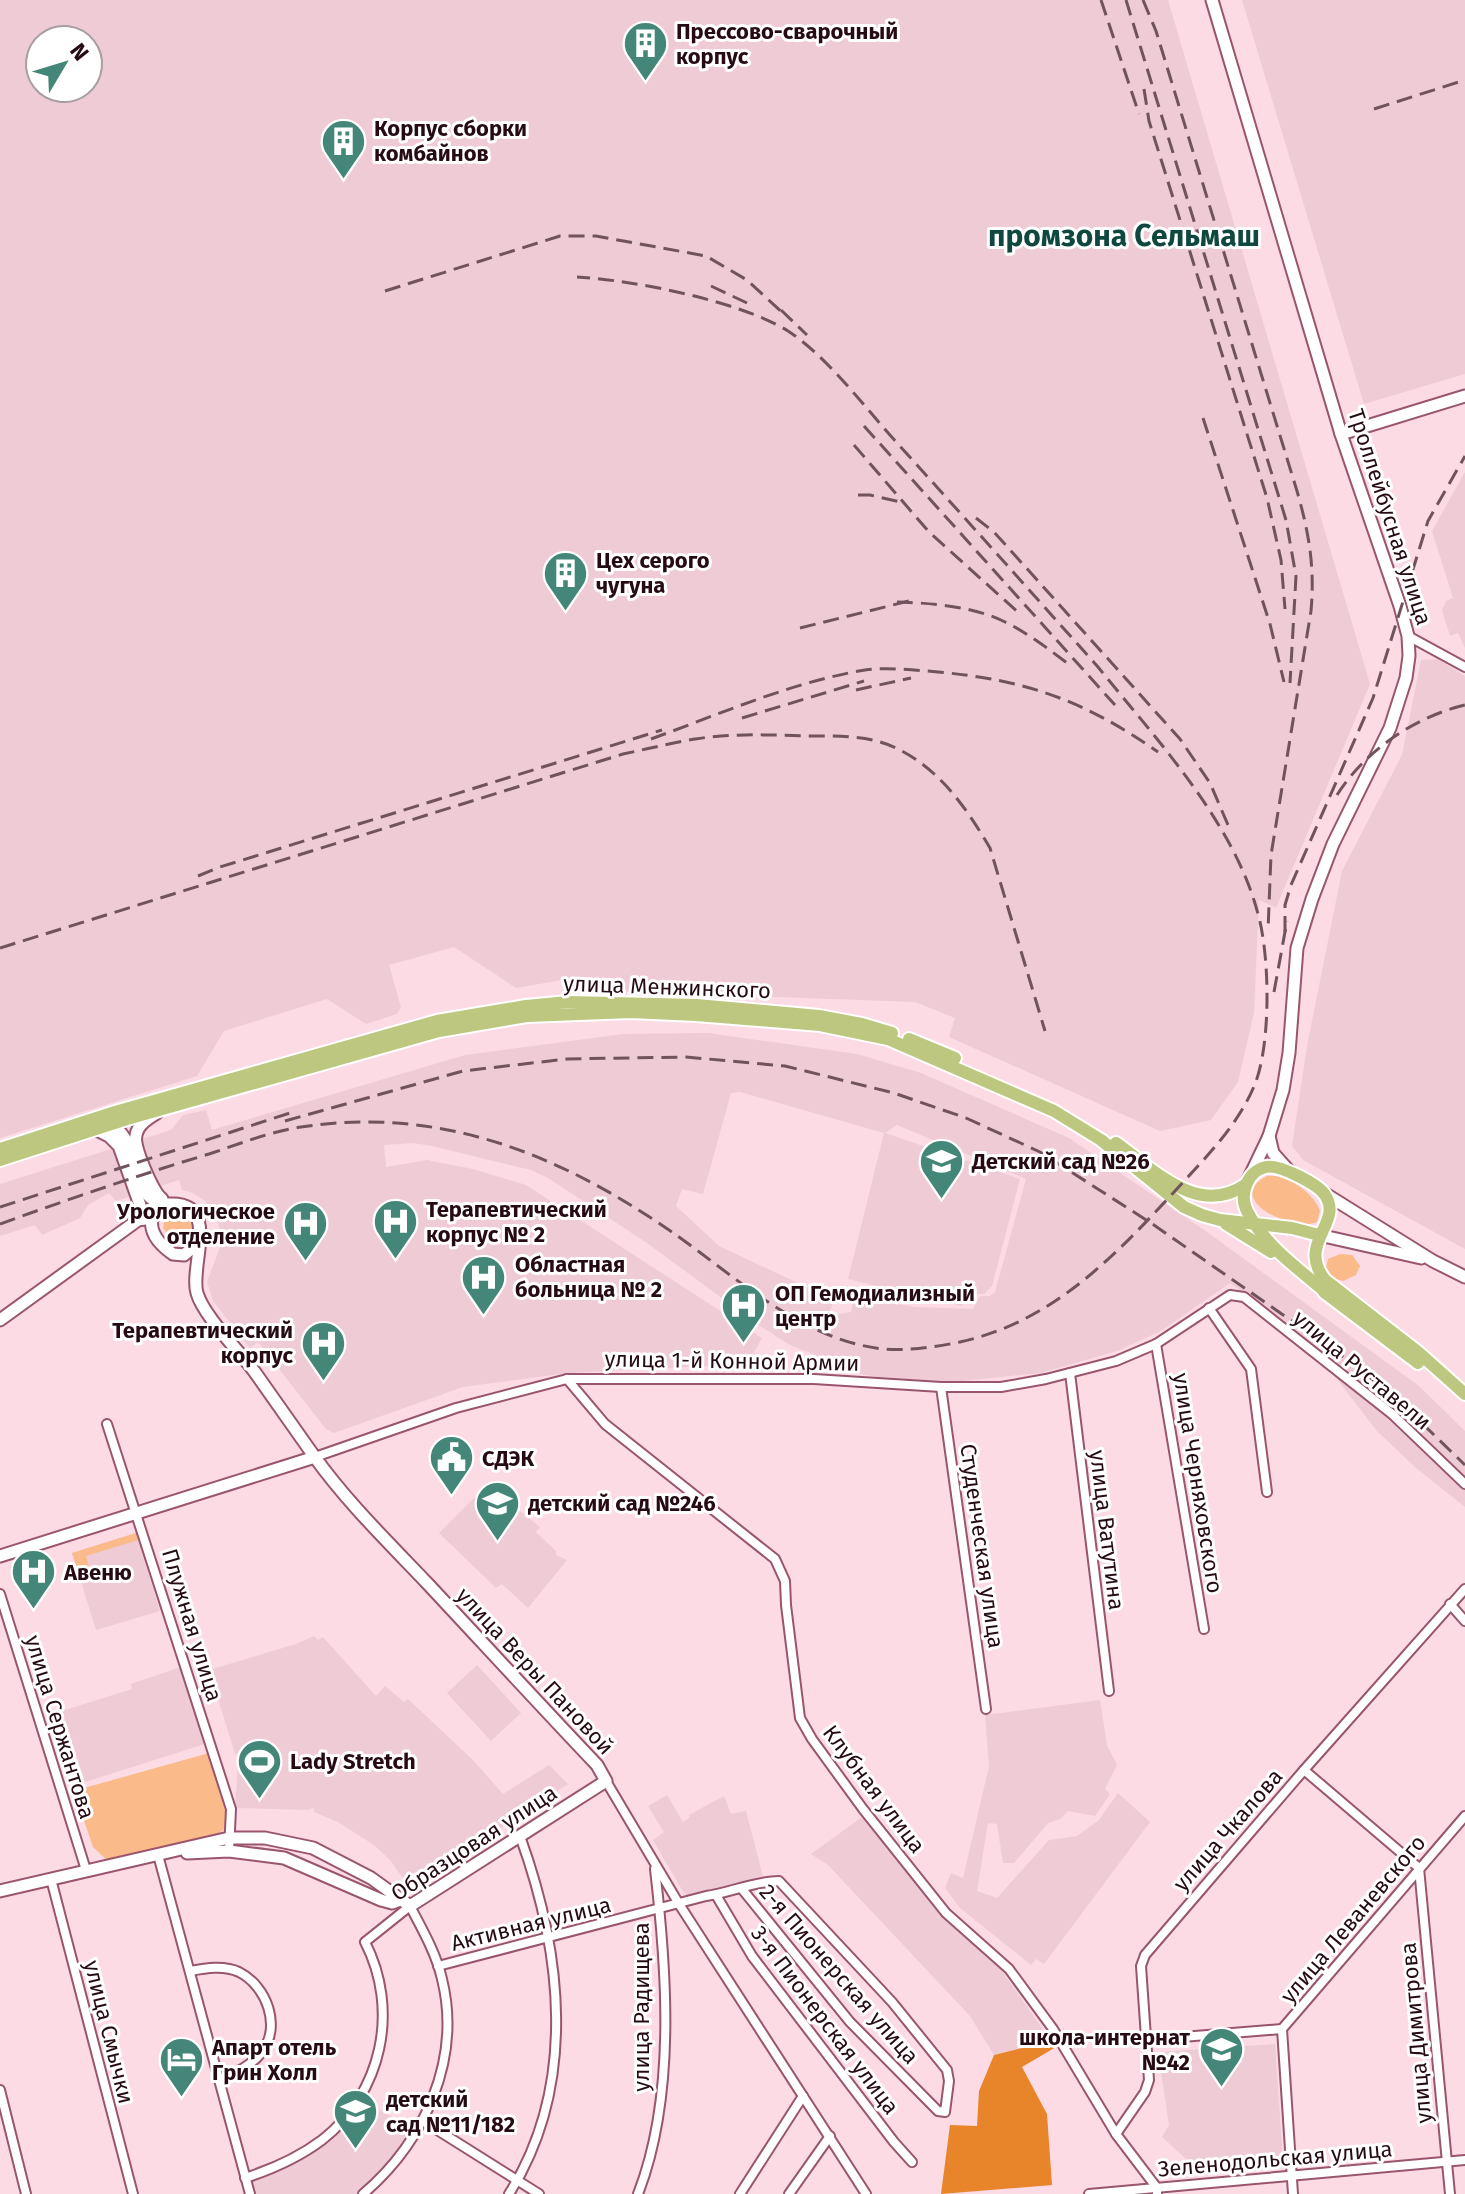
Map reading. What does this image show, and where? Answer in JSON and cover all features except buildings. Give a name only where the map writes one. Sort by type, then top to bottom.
[{"type":"main road","name":"Троллейбусная улица","points":[[1212,0],[1341,434],[1408,636],[1406,678],[1395,714],[1383,745],[1333,844],[1297,948],[1283,1090],[1269,1136],[1246,1183]]},
{"type":"main road","points":[[1341,434],[1465,396]]},
{"type":"main road","name":"улица Менжинского","points":[[0,1149],[148,1109],[437,1021],[526,1006],[631,1001],[837,1019],[881,1029],[928,1046],[1045,1099],[1105,1135],[1165,1185]]},
{"type":"main road","name":"улица Менжинского","points":[[0,1160],[92,1125],[120,1137],[127,1119],[148,1109],[166,1108],[439,1031],[527,1016],[631,1012],[820,1025],[888,1039],[1054,1111],[1165,1185]]},
{"type":"main road","points":[[166,1108],[138,1128],[135,1141],[154,1191],[166,1205]]},
{"type":"main road","points":[[92,1125],[109,1136],[120,1137],[148,1109]]},
{"type":"main road","points":[[1269,1136],[1273,1153],[1289,1171],[1433,1261],[1465,1277]]},
{"type":"main road","points":[[120,1137],[147,1194],[166,1205]]},
{"type":"main road","points":[[120,1137],[140,1205],[138,1220]]},
{"type":"main road","points":[[1165,1185],[1197,1196],[1224,1197],[1267,1166],[1289,1171]]},
{"type":"main road","points":[[1246,1183],[1243,1197],[1247,1212],[1268,1243],[1328,1294]]},
{"type":"main road","points":[[1165,1185],[1184,1207],[1220,1220],[1328,1294],[1413,1359],[1465,1405]]},
{"type":"main road","points":[[1324,1193],[1330,1205],[1330,1216],[1319,1235],[1316,1259],[1325,1280],[1418,1352],[1465,1394]]},
{"type":"main road","points":[[140,1205],[152,1218],[154,1234],[173,1254],[184,1255],[200,1242]]},
{"type":"main road","points":[[0,1320],[138,1220],[152,1218],[166,1205]]},
{"type":"main road","name":"улица Веры Пановой","points":[[166,1205],[183,1205],[195,1215],[201,1230],[195,1279],[196,1293],[202,1305],[315,1457],[379,1532],[597,1765],[606,1781]]},
{"type":"main road","points":[[1220,1220],[1319,1235],[1433,1261]]},
{"type":"main road","name":"улица 1-й Конной Армии","points":[[0,1556],[315,1457]]},
{"type":"main road","name":"Образцовая улица","points":[[405,1903],[606,1781]]},
{"type":"main road","points":[[0,1891],[158,1855],[265,1838],[306,1846],[392,1890],[405,1903]]},
{"type":"main road","points":[[229,1844],[299,1863],[381,1900],[405,1903]]},
{"type":"street","points":[[1408,636],[1465,667]]},
{"type":"street","name":"улица 1-й Конной Армии","points":[[315,1457],[456,1408],[567,1379],[814,1379],[941,1387],[1001,1387],[1116,1361],[1156,1344],[1230,1295]]},
{"type":"street","name":"улица Руставели","points":[[1230,1295],[1244,1297],[1379,1404],[1465,1484]]},
{"type":"street","points":[[1209,1308],[1251,1369],[1267,1492]]},
{"type":"street","name":"улица Черняховского","points":[[1156,1344],[1204,1629]]},
{"type":"street","name":"улица Ватутина","points":[[1070,1373],[1109,1691]]},
{"type":"street","name":"Клубная улица","points":[[567,1379],[605,1424],[775,1559],[785,1581],[800,1718],[812,1739],[946,1913],[1009,1969],[1053,2029],[1116,2134],[1157,2191]]},
{"type":"street","name":"Студенческая улица","points":[[941,1387],[986,1709]]},
{"type":"street","name":"Плужная улица","points":[[107,1424],[231,1809],[229,1844]]},
{"type":"street","name":"улица Чкалова","points":[[1116,2134],[1145,2092],[1149,2080],[1141,1966],[1145,1955],[1465,1589]]},
{"type":"street","name":"улица Сержантова","points":[[0,1594],[86,1870]]},
{"type":"street","points":[[1450,1604],[1465,1621]]},
{"type":"street","points":[[1304,1770],[1419,1868]]},
{"type":"street","name":"улица Веры Пановой","points":[[606,1781],[679,1904],[866,2194]]},
{"type":"street","name":"улица Леваневского","points":[[1293,2194],[1282,2029],[1465,1816]]},
{"type":"street","points":[[509,2194],[518,2181],[545,2119],[552,2084],[558,2004],[548,1937],[533,1873],[520,1836]]},
{"type":"street","points":[[299,1863],[306,1846]]},
{"type":"street","points":[[158,1855],[250,2194]]},
{"type":"street","name":"улица Радищева","points":[[638,2194],[655,2137],[663,2060],[660,1909],[655,1864]]},
{"type":"street","name":"улица Димитрова","points":[[1419,1868],[1450,2194]]},
{"type":"street","name":"улица Смычки","points":[[51,1879],[133,2194]]},
{"type":"street","name":"Активная улица","points":[[438,1966],[765,1881],[779,1881],[892,2002],[947,2070],[949,2081],[945,2112]]},
{"type":"street","name":"2-я Пионерская улица","points":[[742,1889],[850,2022],[938,2111],[945,2112]]},
{"type":"street","name":"3-я Пионерская улица","points":[[716,1895],[745,1946],[778,1994],[912,2162]]},
{"type":"street","points":[[363,2194],[395,2164],[423,2121],[437,2088],[446,2043],[445,1999],[438,1966],[405,1903]]},
{"type":"street","name":"Образцовая улица","points":[[245,2178],[278,2167],[322,2140],[338,2126],[363,2094],[378,2056],[383,2016],[379,1977],[365,1942],[405,1903]]},
{"type":"street","points":[[190,1971],[220,1967],[238,1972],[254,1982],[265,1997],[271,2015],[270,2034],[263,2051],[250,2064],[219,2080]]},
{"type":"street","points":[[1145,2040],[1282,2029]]},
{"type":"street","points":[[0,2090],[26,2194]]},
{"type":"street","points":[[740,2194],[803,2096]]},
{"type":"street","points":[[423,2121],[539,2194]]},
{"type":"street","points":[[789,2194],[830,2136]]},
{"type":"street","name":"Зеленодольская улица","points":[[1089,2194],[1157,2191],[1292,2175],[1465,2160]]},
{"type":"shaded area","points":[[0,0],[1168,0],[1370,684],[1276,908],[1259,900],[1254,1013],[1238,1082],[1211,1120],[1160,1131],[949,1037],[955,1018],[915,1002],[578,990],[568,979],[516,988],[454,947],[389,965],[401,1007],[397,1014],[366,1024],[327,999],[224,1031],[197,1076],[0,1138]]},
{"type":"shaded area","points":[[1242,0],[1465,0],[1465,374],[1364,404]]},
{"type":"shaded area","points":[[1465,472],[1465,648],[1458,633],[1450,636],[1442,610],[1446,601],[1453,598],[1432,531]]},
{"type":"shaded area","points":[[1437,659],[1465,676],[1465,1249],[1303,1160],[1292,1146],[1307,1046],[1342,871],[1402,755],[1421,660]]},
{"type":"shaded area","points":[[708,1033],[857,1054],[921,1073],[1069,1138],[1207,1232],[1419,1386],[1465,1431],[1465,1507],[1416,1468],[1377,1431],[1305,1338],[1230,1283],[1161,1331],[1117,1351],[1041,1373],[952,1382],[877,1377],[821,1367],[823,1358],[790,1345],[757,1324],[647,1243],[531,1170],[432,1146],[413,1143],[384,1145],[386,1167],[427,1160],[473,1169],[526,1185],[762,1338],[748,1364],[567,1373],[463,1387],[334,1433],[326,1429],[258,1342],[250,1348],[213,1301],[207,1282],[223,1239],[216,1217],[205,1201],[182,1190],[179,1180],[116,1201],[109,1193],[88,1205],[80,1218],[42,1235],[35,1225],[0,1236],[0,1184],[171,1130],[183,1115],[206,1110],[212,1130],[465,1055],[623,1034]],"holes":[[[740,1092],[884,1133],[848,1279],[961,1306],[992,1286],[1020,1179],[885,1133],[897,1125],[1026,1179],[995,1292],[990,1296],[980,1296],[973,1309],[915,1307],[854,1296],[851,1312],[828,1316],[834,1300],[719,1246],[676,1206],[682,1189],[703,1194],[731,1093]]]},
{"type":"shaded area","points":[[1267,1176],[1291,1181],[1306,1191],[1320,1211],[1317,1222],[1293,1223],[1266,1212],[1257,1204],[1252,1194],[1255,1185]]},
{"type":"shaded area","points":[[176,1212],[192,1225],[195,1237],[188,1246],[176,1245],[163,1228],[165,1217]]},
{"type":"shaded area","points":[[1340,1254],[1352,1255],[1360,1266],[1356,1275],[1343,1281],[1333,1278],[1326,1268],[1328,1259]]},
{"type":"shaded area","name":"детский сад №246","points":[[481,1491],[506,1510],[511,1504],[540,1527],[536,1532],[556,1551],[556,1555],[567,1560],[528,1608],[502,1584],[496,1588],[439,1533]]},
{"type":"shaded area","points":[[136,1533],[160,1611],[96,1630],[72,1553]]},
{"type":"shaded area","points":[[136,1533],[138,1540],[86,1556],[91,1575],[80,1578],[72,1553]]},
{"type":"shaded area","points":[[314,1636],[318,1640],[323,1637],[376,1696],[385,1686],[404,1702],[408,1699],[473,1760],[503,1794],[549,1765],[568,1784],[413,1886],[407,1884],[390,1860],[374,1845],[338,1822],[314,1812],[314,1808],[235,1808],[238,1765],[241,1763],[239,1753],[235,1754],[209,1670]]},
{"type":"shaded area","points":[[477,1665],[521,1713],[491,1741],[447,1693]]},
{"type":"shaded area","points":[[181,1667],[205,1744],[85,1782],[62,1711],[132,1689],[131,1684]]},
{"type":"shaded area","points":[[1100,1700],[1107,1745],[1117,1765],[1105,1789],[1110,1794],[1095,1816],[1068,1811],[1060,1819],[1048,1823],[1014,1863],[1003,1863],[997,1824],[988,1823],[977,1891],[997,1898],[1049,1840],[1077,1836],[1099,1820],[1118,1793],[1150,1822],[1044,1964],[1036,1959],[1031,1965],[960,1908],[945,1888],[951,1873],[963,1878],[989,1766],[985,1715]]},
{"type":"shaded area","points":[[209,1753],[229,1813],[225,1829],[218,1834],[108,1861],[93,1847],[75,1794],[77,1790]]},
{"type":"shaded area","points":[[667,1795],[683,1822],[689,1815],[724,1796],[731,1814],[746,1811],[763,1877],[688,1900],[653,1840],[664,1832],[648,1806]]},
{"type":"shaded area","points":[[862,1817],[936,1909],[1002,1971],[1051,2041],[994,2055],[970,2016],[828,1865],[811,1854]]},
{"type":"shaded area","points":[[1051,2041],[1056,2047],[1022,2067],[1047,2114],[1052,2185],[941,2194],[950,2125],[977,2126],[979,2091],[994,2055]]},
{"type":"shaded area","name":"школа-интернат №42","points":[[1275,2044],[1283,2159],[1196,2168],[1162,2137],[1169,2125],[1158,2052]]},
{"type":"shaded area","name":"детский сад №11/182","points":[[363,2101],[415,2129],[391,2163],[361,2191],[357,2194],[254,2194],[250,2180],[280,2170],[301,2158],[340,2128]]},
{"type":"railway","points":[[1101,0],[1139,114]]},
{"type":"railway","points":[[1126,0],[1286,520],[1296,576],[1290,683]]},
{"type":"railway","points":[[1143,0],[1156,31],[1297,491],[1310,550],[1311,611],[1271,855],[1268,931]]},
{"type":"railway","points":[[1374,109],[1465,80]]},
{"type":"railway","points":[[1144,89],[1149,121],[1267,498],[1281,560],[1285,609]]},
{"type":"railway","points":[[385,291],[560,236],[596,236],[706,256],[747,280],[786,316]]},
{"type":"railway","points":[[0,1224],[277,1132],[352,1122],[401,1123],[449,1130],[540,1158],[584,1178],[627,1203],[797,1320],[854,1343],[884,1349],[912,1349],[960,1342],[993,1332],[1024,1319],[1079,1284],[1152,1216],[1209,1154],[1240,1114],[1255,1084],[1264,1046],[1267,976],[1262,932],[1247,880],[1231,847],[1212,814],[1168,753],[1098,667],[846,384],[803,342],[788,331],[743,310],[656,287],[577,277]]},
{"type":"railway","points":[[711,286],[747,303]]},
{"type":"railway","points":[[781,310],[807,335]]},
{"type":"railway","points":[[1203,418],[1270,624],[1284,682]]},
{"type":"railway","points":[[864,426],[1115,705]]},
{"type":"railway","points":[[854,445],[929,532],[1020,614]]},
{"type":"railway","points":[[1285,932],[1285,905],[1291,885],[1373,698],[1428,521],[1465,456]]},
{"type":"railway","points":[[858,495],[905,503]]},
{"type":"railway","points":[[976,518],[994,532],[1180,739],[1210,783],[1231,832]]},
{"type":"railway","points":[[800,628],[909,601]]},
{"type":"railway","points":[[897,602],[951,606],[991,616],[1028,635],[1067,663]]},
{"type":"railway","points":[[651,739],[810,682],[865,670],[892,669],[970,676],[1027,687],[1080,706],[1158,752]]},
{"type":"railway","points":[[856,690],[911,678]]},
{"type":"railway","points":[[742,718],[864,681]]},
{"type":"railway","points":[[1337,795],[1362,764],[1392,738],[1427,718],[1465,705]]},
{"type":"railway","points":[[198,876],[662,730]]},
{"type":"railway","points":[[0,948],[623,754],[724,736],[845,736],[878,741],[915,759],[952,792],[972,819],[990,848],[1045,1031]]},
{"type":"railway","points":[[1274,992],[1287,921]]},
{"type":"railway","points":[[285,1121],[463,1071],[567,1059],[686,1057],[785,1066],[894,1093],[966,1118],[1040,1152],[1151,1223],[1348,1360],[1397,1399],[1465,1465]]},
{"type":"railway","points":[[0,1207],[293,1112]]},
{"type":"place","name":"Прессово-сварочный корпус","points":[[645,83]]},
{"type":"place","name":"Корпус сборки комбайнов","points":[[343,180]]},
{"type":"place","name":"Цех серого чугуна","points":[[565,612]]},
{"type":"place","name":"Детский сад №26","points":[[941,1200]]},
{"type":"place","name":"Терапевтический корпус № 2","points":[[395,1261]]},
{"type":"place","name":"Урологическое отделение","points":[[306,1263]]},
{"type":"place","name":"Областная больница № 2","points":[[484,1316]]},
{"type":"place","name":"ОП Гемодиализный центр","points":[[744,1345]]},
{"type":"place","name":"Терапевтический корпус","points":[[324,1382]]},
{"type":"place","name":"СДЭК","points":[[451,1497]]},
{"type":"place","name":"детский сад №246","points":[[497,1542]]},
{"type":"place","name":"Авеню","points":[[33,1611]]},
{"type":"place","name":"Lady Stretch","points":[[259,1800]]},
{"type":"place","name":"школа-интернат №42","points":[[1221,2089]]},
{"type":"place","name":"Апарт отель Грин Холл","points":[[181,2099]]},
{"type":"place","name":"детский сад №11/182","points":[[355,2151]]},
{"type":"district","name":"промзона Сельмаш","points":[[1124,236]]}]
